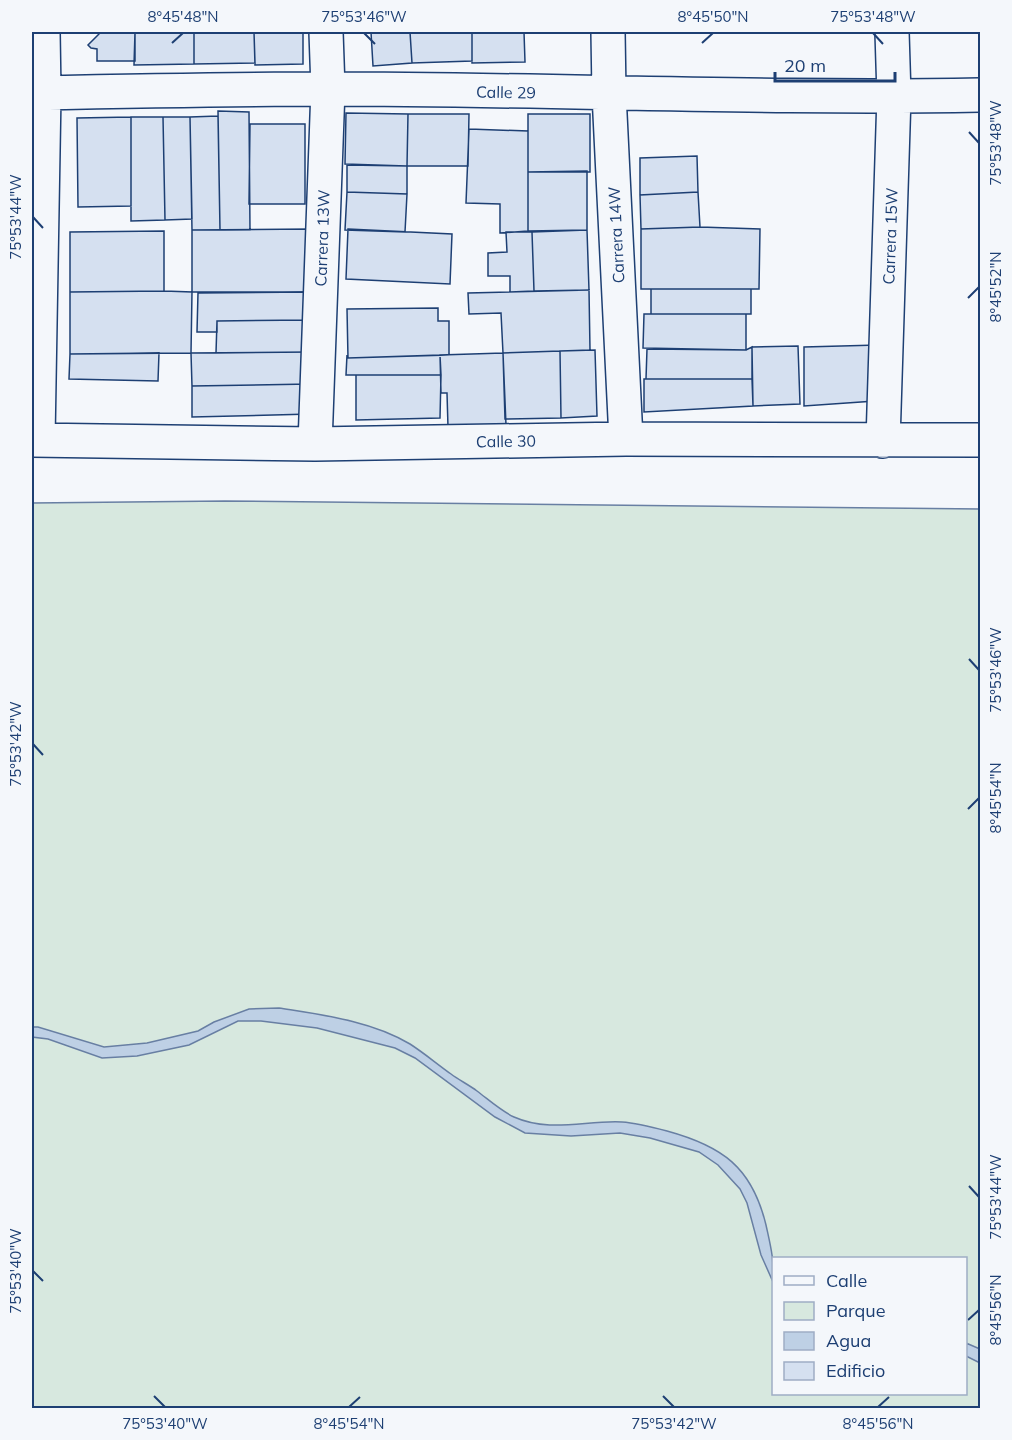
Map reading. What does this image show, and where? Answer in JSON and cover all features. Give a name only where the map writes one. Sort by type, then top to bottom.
[{"type":"street","points":[[35,439],[38,93],[43,32]]},
{"type":"street","name":"Carrera 13W","points":[[315,444],[328,89],[326,32]]},
{"type":"street","name":"Carrera 14W","points":[[608,32],[626,439]]},
{"type":"street","name":"Carrera 15W","points":[[883,441],[894,96],[892,32]]},
{"type":"street","name":"Calle 29","points":[[38,93],[328,89],[609,94],[981,95]]},
{"type":"street","name":"Calle 30","points":[[35,439],[315,444],[626,439],[981,440]]},
{"type":"green space","points":[[225,501],[980,509],[980,1408],[32,1408],[32,503]]},
{"type":"water","points":[[279,1008],[313,1013],[363,1024],[395,1036],[415,1047],[504,1112],[528,1122],[554,1125],[633,1123],[704,1144],[732,1162],[752,1188],[766,1225],[772,1253],[772,1280],[761,1255],[747,1203],[740,1189],[718,1165],[699,1152],[650,1138],[620,1133],[571,1136],[525,1133],[495,1117],[415,1058],[395,1048],[317,1028],[261,1021],[238,1021],[189,1045],[137,1056],[102,1058],[48,1039],[32,1037],[32,1027],[38,1027],[104,1047],[147,1043],[198,1031],[214,1022],[249,1009]]},
{"type":"water","points":[[967,1343],[980,1349],[980,1363],[967,1356]]},
{"type":"building","points":[[99,32],[135,32],[135,61],[97,61],[97,49],[88,45]]},
{"type":"building","points":[[135,32],[194,32],[194,64],[134,65]]},
{"type":"building","points":[[194,32],[254,32],[255,63],[194,64]]},
{"type":"building","points":[[254,32],[303,32],[303,64],[255,65]]},
{"type":"building","points":[[371,32],[410,32],[412,63],[373,66]]},
{"type":"building","points":[[410,32],[472,32],[472,61],[412,63]]},
{"type":"building","points":[[472,32],[524,32],[525,62],[472,63]]},
{"type":"building","points":[[218,111],[249,112],[250,230],[220,230]]},
{"type":"building","points":[[346,113],[408,114],[407,166],[345,164]]},
{"type":"building","points":[[408,114],[469,114],[468,166],[407,166]]},
{"type":"building","points":[[528,114],[590,114],[590,172],[528,172]]},
{"type":"building","points":[[218,116],[220,230],[192,230],[190,117]]},
{"type":"building","points":[[131,117],[131,206],[78,207],[77,118]]},
{"type":"building","points":[[131,117],[163,117],[165,220],[131,221]]},
{"type":"building","points":[[163,117],[190,117],[192,219],[165,220]]},
{"type":"building","points":[[250,124],[305,124],[305,204],[249,204]]},
{"type":"building","points":[[469,129],[528,131],[528,231],[500,233],[500,204],[466,203]]},
{"type":"building","points":[[697,156],[698,192],[640,195],[640,158]]},
{"type":"building","points":[[347,165],[407,166],[407,194],[347,192]]},
{"type":"building","points":[[587,171],[587,230],[528,231],[528,172]]},
{"type":"building","points":[[347,192],[407,194],[405,232],[345,230]]},
{"type":"building","points":[[698,192],[700,227],[641,229],[640,195]]},
{"type":"building","points":[[700,227],[760,229],[759,289],[641,289],[641,229]]},
{"type":"building","points":[[311,229],[311,292],[192,292],[192,230]]},
{"type":"building","points":[[348,229],[452,234],[450,284],[346,279]]},
{"type":"building","points":[[587,230],[589,290],[534,291],[532,232]]},
{"type":"building","points":[[164,231],[164,291],[70,292],[70,232]]},
{"type":"building","points":[[506,232],[532,232],[534,291],[510,292],[510,276],[488,276],[488,253],[507,252]]},
{"type":"building","points":[[651,289],[751,289],[751,314],[651,314]]},
{"type":"building","points":[[589,290],[590,350],[503,353],[501,313],[469,314],[468,293]]},
{"type":"building","points":[[70,292],[192,292],[191,353],[70,354]]},
{"type":"building","points":[[311,292],[310,320],[217,321],[217,332],[197,332],[198,293]]},
{"type":"building","points":[[438,308],[438,321],[449,321],[449,355],[348,358],[347,309]]},
{"type":"building","points":[[644,314],[746,314],[746,350],[643,348]]},
{"type":"building","points":[[310,320],[311,352],[216,353],[217,321]]},
{"type":"building","points":[[878,345],[875,401],[804,406],[804,347]]},
{"type":"building","points":[[798,346],[800,404],[753,406],[752,347]]},
{"type":"building","points":[[752,347],[752,379],[646,379],[647,349],[746,350]]},
{"type":"building","points":[[595,350],[597,416],[561,418],[560,351]]},
{"type":"building","points":[[560,351],[561,418],[505,419],[503,353]]},
{"type":"building","points":[[311,352],[310,384],[192,386],[191,353]]},
{"type":"building","points":[[159,353],[158,381],[69,379],[70,354]]},
{"type":"building","points":[[503,353],[506,425],[448,427],[447,393],[441,393],[440,355]]},
{"type":"building","points":[[347,355],[348,358],[440,355],[441,375],[346,375]]},
{"type":"building","points":[[356,375],[441,375],[440,418],[356,420]]},
{"type":"building","points":[[644,379],[752,379],[753,406],[644,412]]},
{"type":"building","points":[[310,384],[311,414],[192,417],[192,386]]}]
